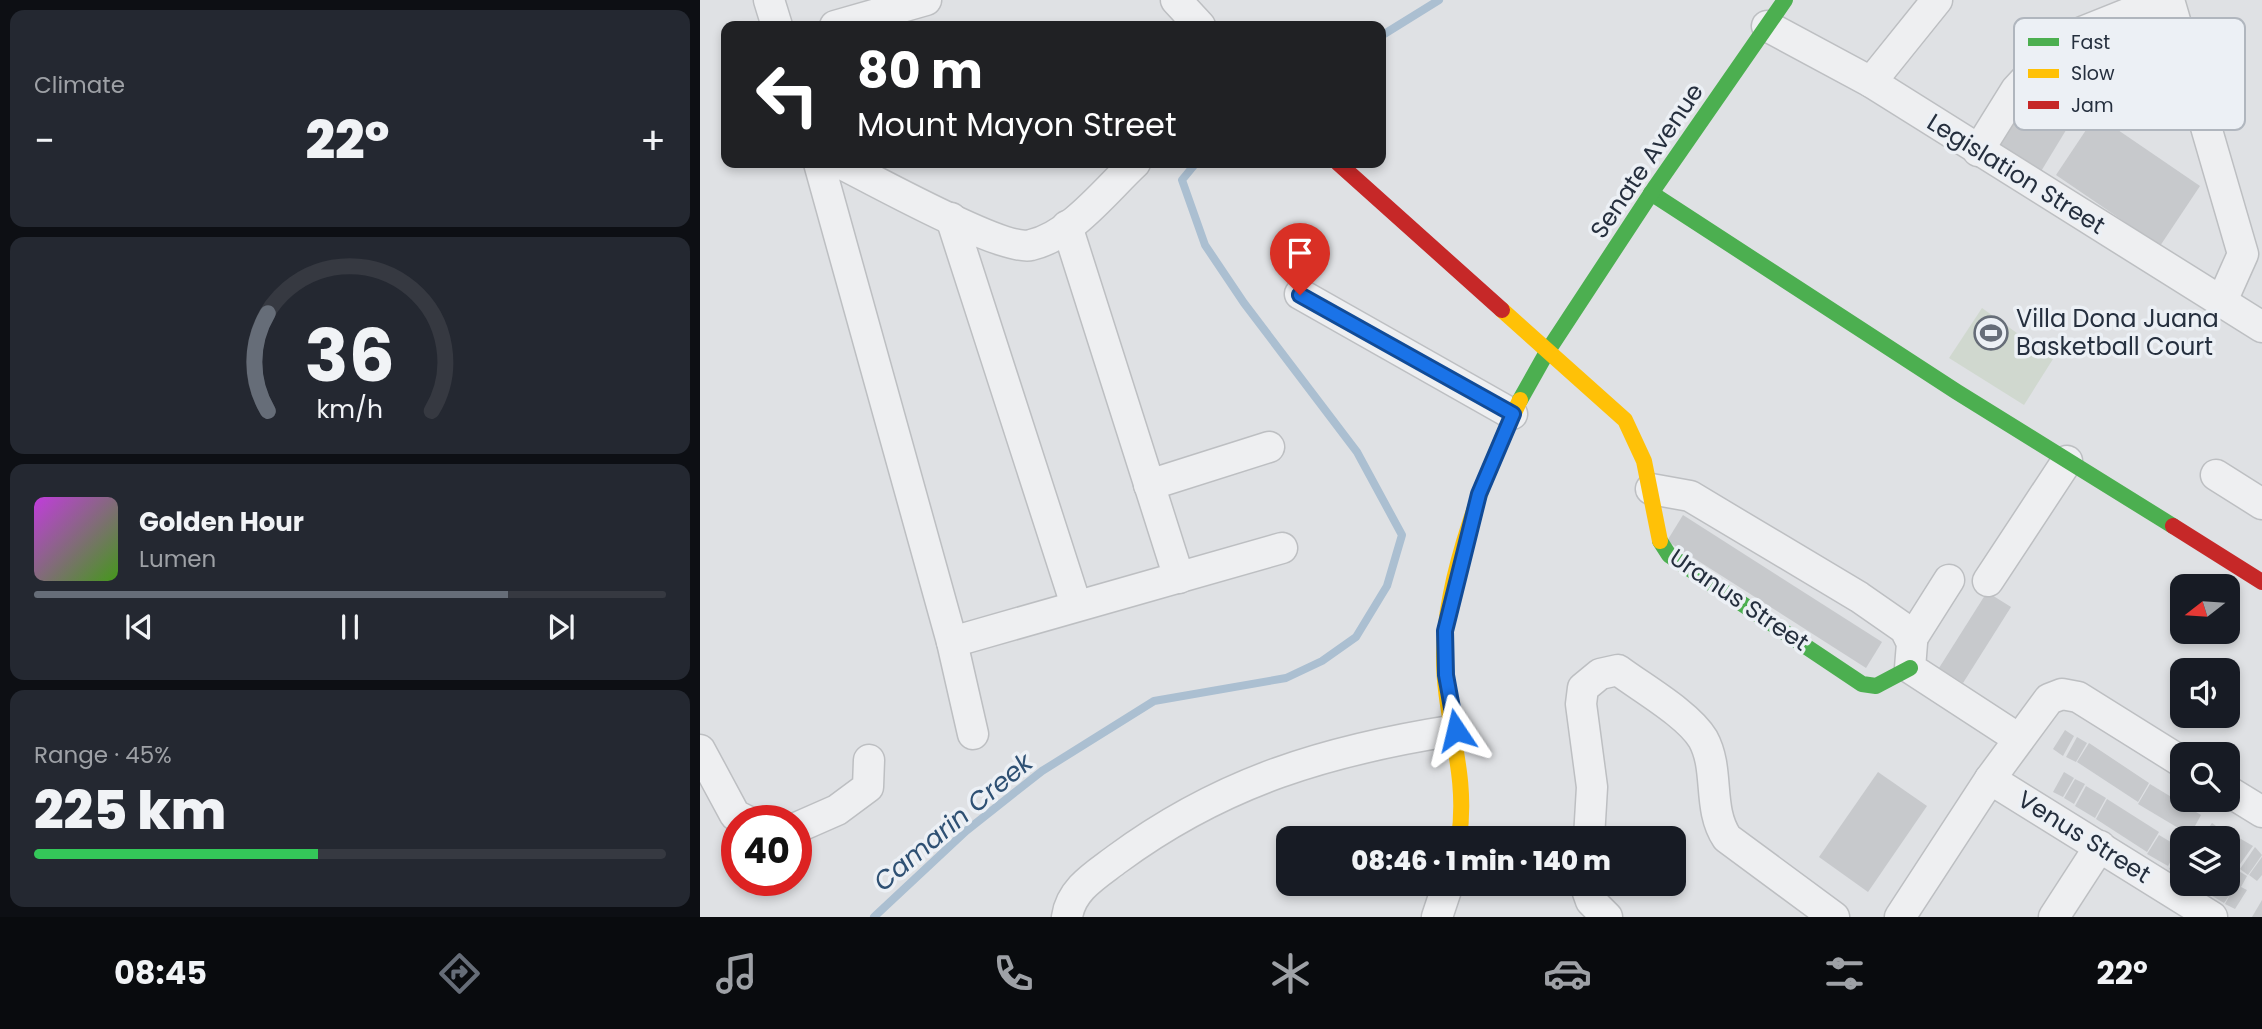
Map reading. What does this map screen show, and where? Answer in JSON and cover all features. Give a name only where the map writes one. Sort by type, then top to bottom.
[{"type":"street","points":[[769,0],[775,21]]},
{"type":"street","points":[[874,21],[898,18],[926,0]]},
{"type":"street","points":[[1176,0],[1195,21]]},
{"type":"street","name":"Senate Avenue","points":[[1463,826],[1464,775],[1446,675],[1445,631],[1479,494],[1513,414],[1550,350],[1651,193],[1785,0]]},
{"type":"street","points":[[1871,82],[1937,0]]},
{"type":"street","points":[[2117,18],[2162,0]]},
{"type":"street","points":[[2169,0],[2174,18]]},
{"type":"street","name":"Legislation Street","points":[[1767,26],[1871,82],[2262,327]]},
{"type":"street","points":[[1978,151],[2014,92]]},
{"type":"street","points":[[2207,130],[2243,254],[2222,301]]},
{"type":"street","points":[[820,168],[952,642],[973,734]]},
{"type":"street","points":[[850,168],[951,218],[1013,245],[1029,246],[1067,226],[1130,168]]},
{"type":"street","name":"Uranus Street","points":[[1344,168],[1550,350],[1625,420],[1639,447],[1651,489],[1657,542],[1669,555],[1862,684],[1876,685],[1910,654]]},
{"type":"street","points":[[1651,193],[2067,461],[2262,582]]},
{"type":"street","points":[[951,218],[1076,605]]},
{"type":"street","points":[[1067,226],[1179,578]]},
{"type":"street","points":[[1300,295],[1513,414]]},
{"type":"street","points":[[1149,485],[1269,447]]},
{"type":"street","points":[[1989,582],[2067,461]]},
{"type":"street","points":[[2216,475],[2262,504]]},
{"type":"street","points":[[1651,489],[1690,496],[1761,536],[1894,621],[1905,629],[1910,654],[2019,739]]},
{"type":"street","points":[[952,642],[1282,548]]},
{"type":"street","points":[[1910,654],[1949,580]]},
{"type":"street","points":[[1590,826],[1592,787],[1581,704],[1583,688],[1600,674],[1618,670],[1693,726],[1704,740],[1717,823],[1727,838],[1834,917]]},
{"type":"street","points":[[1900,917],[1990,779],[2049,699],[2062,694],[2078,696],[2170,754]]},
{"type":"street","points":[[1067,917],[1069,903],[1085,883],[1161,827],[1258,778],[1343,751],[1456,730]]},
{"type":"street","points":[[700,750],[730,805]]},
{"type":"street","points":[[812,821],[837,810],[868,788],[869,760]]},
{"type":"street","name":"Venus Street","points":[[1990,779],[2213,917]]},
{"type":"street","points":[[2240,798],[2262,812]]},
{"type":"street","points":[[2054,917],[2101,846]]},
{"type":"street","points":[[1437,917],[1444,896]]},
{"type":"street","points":[[1589,896],[1607,917]]},
{"type":"shaded area","name":"Villa Dona Juana Basketball Court","points":[[1982,308],[2053,359],[2024,405],[1949,358]]},
{"type":"building","points":[[2014,119],[2014,130],[2066,130],[2040,173],[1997,147]]},
{"type":"building","points":[[2086,130],[2118,130],[2200,186],[2160,246],[2056,175]]},
{"type":"building","points":[[1683,515],[1882,642],[1866,668],[1667,541]]},
{"type":"building","points":[[1987,592],[2011,607],[1963,683],[1939,668]]},
{"type":"building","points":[[2065,730],[2074,736],[2063,756],[2053,749]]},
{"type":"building","points":[[2077,737],[2087,743],[2076,762],[2066,757]]},
{"type":"building","points":[[2089,743],[2149,783],[2138,802],[2077,762]]},
{"type":"building","points":[[1878,772],[1927,806],[1868,892],[1819,857]]},
{"type":"building","points":[[2064,772],[2074,778],[2063,797],[2053,792]]},
{"type":"building","points":[[2075,779],[2085,784],[2074,804],[2064,798]]},
{"type":"building","points":[[2150,784],[2170,796],[2170,812],[2196,812],[2201,815],[2195,826],[2175,826],[2138,804]]},
{"type":"building","points":[[2086,786],[2106,798],[2095,818],[2075,806]]},
{"type":"building","points":[[2107,799],[2159,832],[2147,852],[2096,819]]},
{"type":"building","points":[[2159,835],[2170,842],[2168,866],[2147,854]]},
{"type":"building","points":[[2240,838],[2253,846],[2240,864]]},
{"type":"building","points":[[2255,847],[2262,855],[2248,875],[2240,869]]},
{"type":"building","points":[[2262,857],[2262,875],[2257,881],[2249,875]]},
{"type":"building","points":[[2240,872],[2247,876],[2241,887],[2247,890],[2235,909],[2225,904],[2229,896],[2240,896]]},
{"type":"building","points":[[2212,896],[2229,896],[2224,903]]},
{"type":"building","points":[[2262,900],[2262,917],[2252,917]]},
{"type":"waterway","name":"Camarin Creek","points":[[1386,33],[1439,0]]},
{"type":"waterway","name":"Camarin Creek","points":[[874,917],[966,831],[1042,771],[1154,701],[1286,678],[1322,661],[1356,637],[1387,586],[1402,535],[1357,452],[1244,303],[1205,245],[1182,180],[1192,168]]},
{"type":"traffic: fast","points":[[1520,400],[1547,352],[1656,186],[1785,0]]},
{"type":"traffic: fast","points":[[1651,193],[1957,392],[2173,526]]},
{"type":"traffic: fast","points":[[1660,541],[1669,555],[1862,684],[1876,686],[1910,668]]},
{"type":"traffic: slow","points":[[1502,310],[1625,420],[1644,461],[1660,541]]},
{"type":"traffic: slow","points":[[1460,826],[1461,790],[1445,678],[1446,624],[1460,558],[1481,490],[1520,400]]},
{"type":"traffic: jam","points":[[1344,168],[1502,310]]},
{"type":"traffic: jam","points":[[2173,526],[2262,582]]},
{"type":"place","name":"Villa Dona Juana Basketball Court","points":[[1991,333]]},
{"type":"route","points":[[1300,295],[1513,414],[1479,494],[1445,631],[1446,675],[1456,730]]}]
